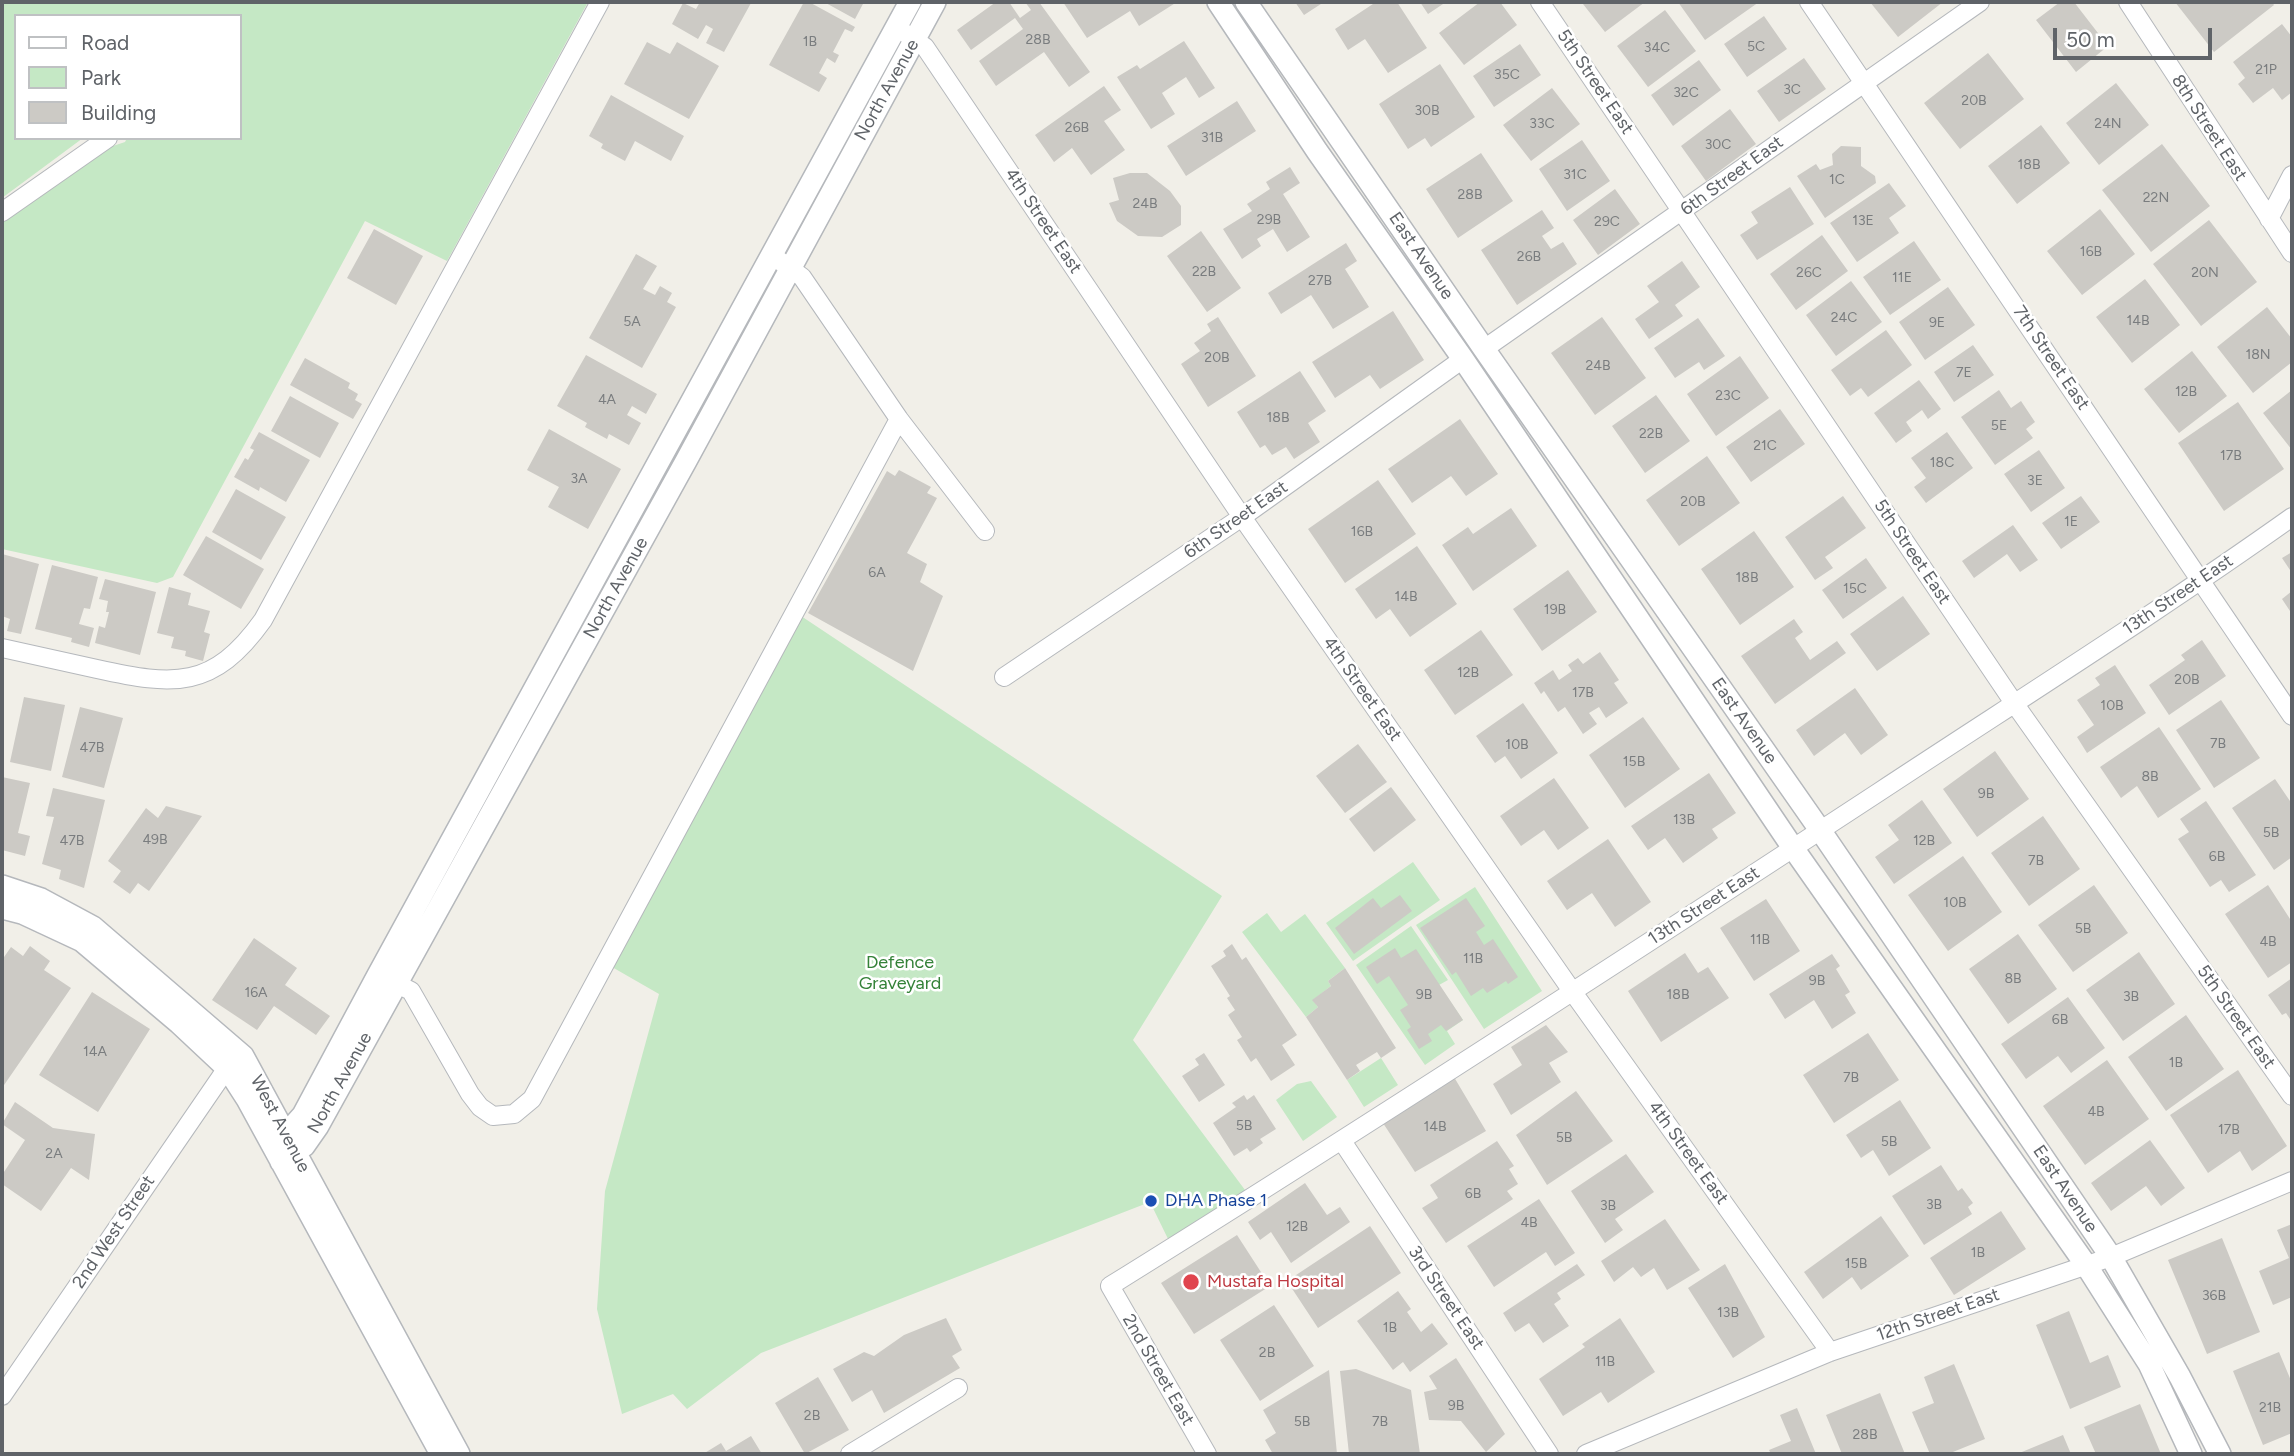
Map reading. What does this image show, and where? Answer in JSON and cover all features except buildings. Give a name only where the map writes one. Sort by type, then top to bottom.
[{"type":"street","points":[[2,648],[147,680],[174,681],[199,675],[226,661],[245,645],[263,620],[600,2]]},
{"type":"street","name":"North Avenue","points":[[284,1148],[386,979],[686,461],[781,262],[911,2]]},
{"type":"street","name":"North Avenue","points":[[781,262],[935,2]]},
{"type":"street","name":"East Avenue","points":[[1219,2],[1317,151],[1464,359],[1793,848],[2086,1265],[2149,1364],[2191,1454]]},
{"type":"street","name":"East Avenue","points":[[1246,2],[1820,830],[2111,1256],[2220,1454]]},
{"type":"street","name":"5th Street East","points":[[1540,2],[2014,703],[2292,1096]]},
{"type":"street","name":"7th Street East","points":[[1809,2],[2292,716]]},
{"type":"street","name":"6th Street East","points":[[1484,349],[1980,2]]},
{"type":"street","name":"8th Street East","points":[[2128,2],[2292,253]]},
{"type":"street","name":"4th Street East","points":[[897,28],[925,47],[1242,517],[1572,991],[1830,1352]]},
{"type":"street","points":[[2,212],[105,140]]},
{"type":"street","points":[[2269,219],[2292,176]]},
{"type":"street","points":[[781,262],[802,277],[899,419],[985,531]]},
{"type":"street","name":"6th Street East","points":[[1004,677],[1242,517],[1464,359]]},
{"type":"street","points":[[386,979],[411,991],[480,1107],[493,1116],[514,1114],[532,1099],[899,419]]},
{"type":"street","name":"13th Street East","points":[[1110,1286],[1342,1141],[1793,848],[2201,582],[2292,517]]},
{"type":"street","points":[[2,908],[7,887]]},
{"type":"street","name":"West Avenue","points":[[7,887],[41,899],[93,927],[243,1056],[284,1148],[441,1454]]},
{"type":"street","name":"West Avenue","points":[[2,908],[22,913],[82,941],[179,1023],[227,1068],[284,1148],[458,1454]]},
{"type":"street","name":"2nd West Street","points":[[2,1396],[227,1068]]},
{"type":"street","name":"3rd Street East","points":[[1342,1141],[1549,1454]]},
{"type":"street","name":"12th Street East","points":[[1586,1454],[1830,1352],[2111,1256],[2292,1181]]},
{"type":"street","name":"2nd Street East","points":[[1110,1286],[1207,1454]]},
{"type":"street","points":[[850,1454],[958,1388]]},
{"type":"green space","points":[[2,2],[588,2],[447,261],[365,221],[173,577],[157,583],[2,549],[2,221],[104,149],[126,140],[242,140],[242,14],[14,14],[14,140],[80,140],[2,198]]},
{"type":"green space","name":"Defence Graveyard","points":[[795,612],[1222,896],[1133,1040],[1251,1198],[1170,1243],[1150,1202],[761,1353],[687,1409],[673,1394],[622,1414],[597,1309],[605,1191],[659,994],[605,963]]},
{"type":"green space","points":[[1413,862],[1440,900],[1353,961],[1326,923]]},
{"type":"green space","points":[[1475,887],[1542,991],[1484,1029],[1416,925]]},
{"type":"green space","points":[[1267,913],[1281,932],[1305,914],[1345,968],[1328,981],[1331,986],[1313,1000],[1318,1007],[1306,1017],[1242,932]]},
{"type":"green space","points":[[1411,926],[1448,980],[1439,985],[1463,1020],[1447,1031],[1455,1044],[1425,1065],[1356,965]]},
{"type":"green space","points":[[1381,1058],[1398,1085],[1364,1107],[1347,1080]]},
{"type":"green space","points":[[1311,1081],[1337,1117],[1303,1141],[1276,1100],[1297,1084]]},
{"type":"place","name":"DHA Phase 1","points":[[1151,1201]]},
{"type":"place","name":"Mustafa Hospital","points":[[1191,1282]]}]
